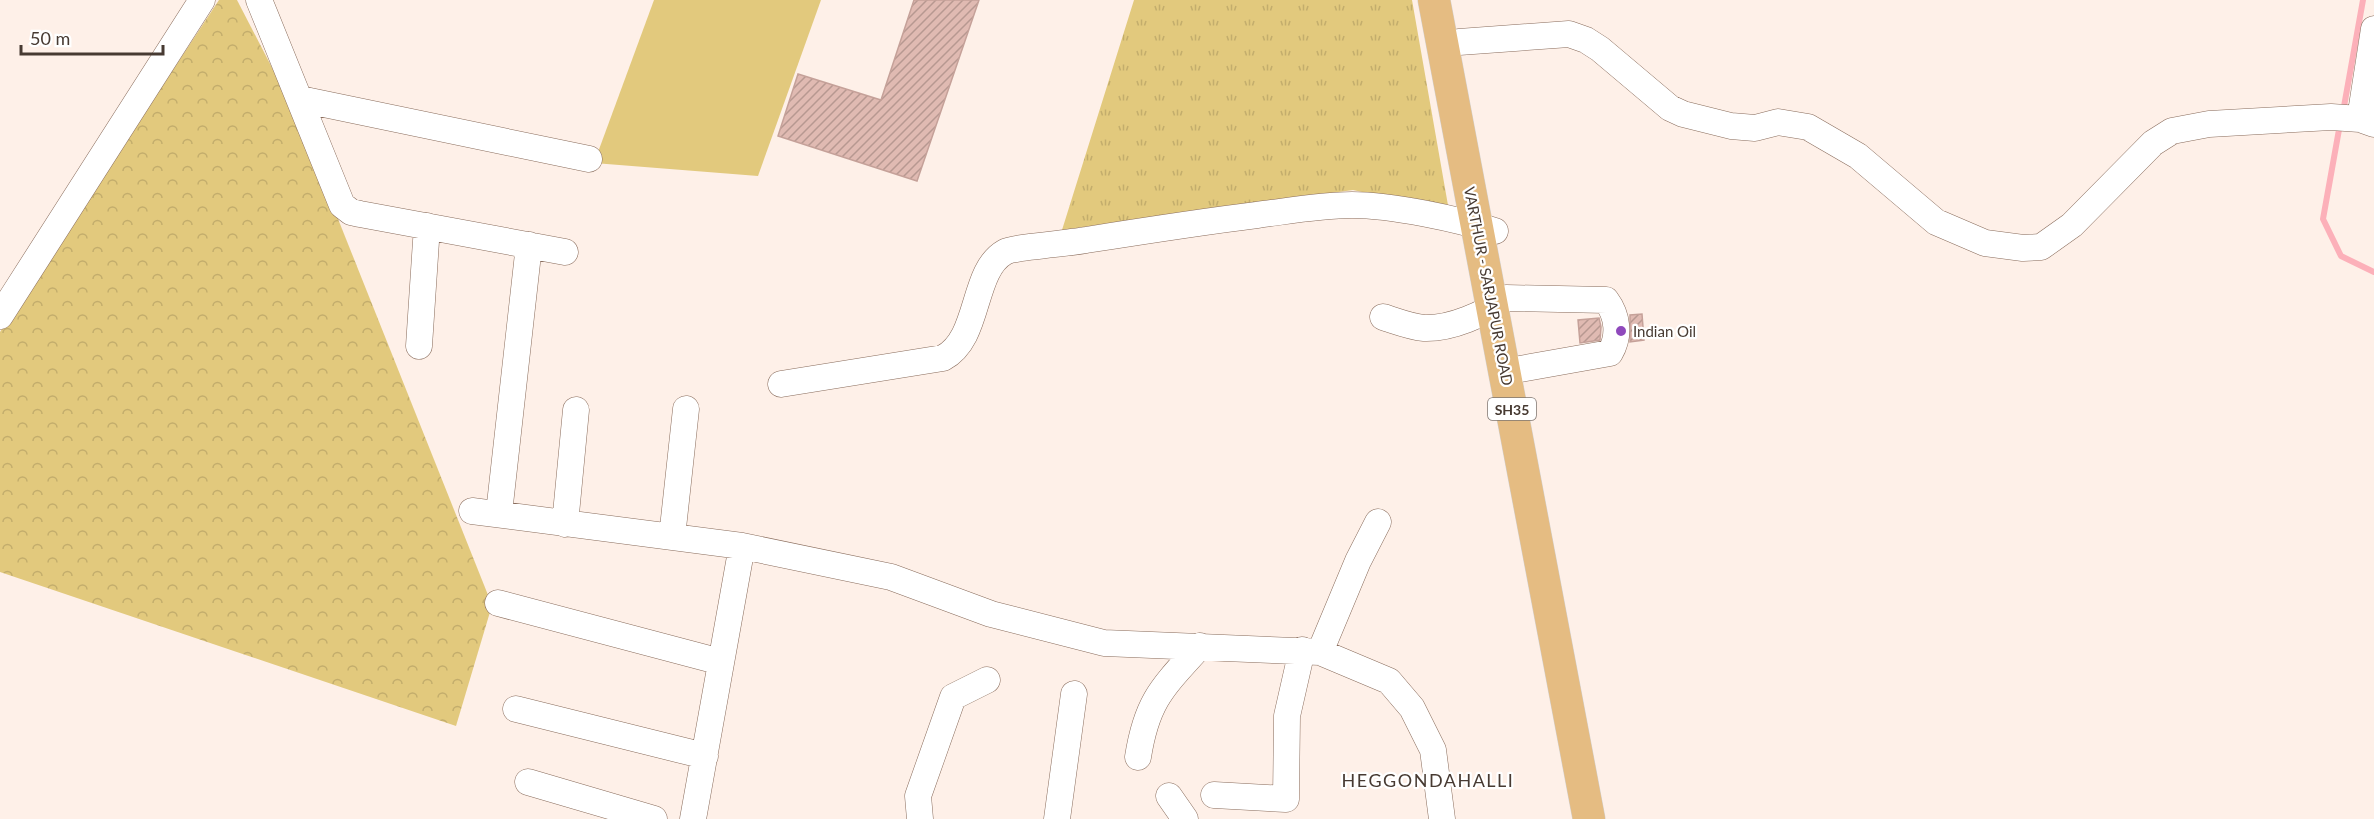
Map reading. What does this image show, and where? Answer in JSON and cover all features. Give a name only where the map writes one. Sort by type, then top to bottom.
[{"type":"main road","name":"VARTHUR - SARJAPUR ROAD","points":[[1434,0],[1486,228],[1588,819]]},
{"type":"main road","name":"VARTHUR - SARJAPUR ROAD","points":[[1452,0],[1486,228]]},
{"type":"main road","name":"VARTHUR - SARJAPUR ROAD","points":[[1500,303],[1520,369],[1588,819]]},
{"type":"street","points":[[0,316],[202,0]]},
{"type":"street","points":[[259,0],[342,205],[351,212],[360,214],[566,252]]},
{"type":"street","points":[[1459,42],[1569,34],[1586,40],[1670,108],[1683,114],[1731,126],[1755,128],[1778,123],[1808,127],[1858,156],[1936,222],[1985,243],[2023,248],[2041,247],[2072,225],[2153,143],[2172,131],[2209,124],[2331,117],[2367,121],[2374,29]]},
{"type":"street","points":[[300,99],[589,159]]},
{"type":"street","points":[[781,384],[943,358],[953,353],[962,340],[989,269],[1007,251],[1270,213],[1353,205],[1399,210],[1486,228]]},
{"type":"street","points":[[419,346],[427,226]]},
{"type":"street","points":[[500,513],[529,245]]},
{"type":"street","points":[[1383,317],[1422,328],[1443,327],[1500,303],[1606,300],[1613,310],[1616,323],[1616,343],[1610,353],[1520,369]]},
{"type":"street","points":[[672,537],[686,409]]},
{"type":"street","points":[[565,524],[576,410]]},
{"type":"street","points":[[471,511],[742,546],[891,577],[991,615],[1104,643],[1311,651],[1389,681],[1412,708],[1433,750],[1442,819]]},
{"type":"street","points":[[1214,795],[1286,799],[1287,716],[1311,651],[1378,522]]},
{"type":"street","points":[[693,819],[742,546]]},
{"type":"street","points":[[498,603],[722,662]]},
{"type":"street","points":[[1138,757],[1147,715],[1160,691],[1200,646]]},
{"type":"street","points":[[920,819],[918,796],[953,697],[987,681]]},
{"type":"street","points":[[1057,819],[1074,694]]},
{"type":"street","points":[[516,709],[705,756]]},
{"type":"street","points":[[528,782],[654,819]]},
{"type":"street","points":[[1169,796],[1185,819]]},
{"type":"green space","points":[[219,0],[237,0],[297,116],[488,595],[490,612],[456,726],[0,572],[0,332]]},
{"type":"green space","points":[[654,0],[821,0],[758,176],[594,163]]},
{"type":"green space","points":[[1134,0],[1412,0],[1449,211],[1353,190],[1062,230]]},
{"type":"building","points":[[914,0],[979,0],[917,181],[778,136],[798,74],[881,100]]},
{"type":"building","points":[[1642,314],[1644,340],[1630,342],[1630,315]]},
{"type":"building","points":[[1599,318],[1600,340],[1580,343],[1578,320]]},
{"type":"waterway","points":[[2343,112],[2363,0]]},
{"type":"waterway","points":[[2340,124],[2323,219],[2341,256],[2374,272]]},
{"type":"place","name":"Indian Oil","points":[[1621,331]]},
{"type":"district","name":"HEGGONDAHALLI","points":[[1428,780]]}]
